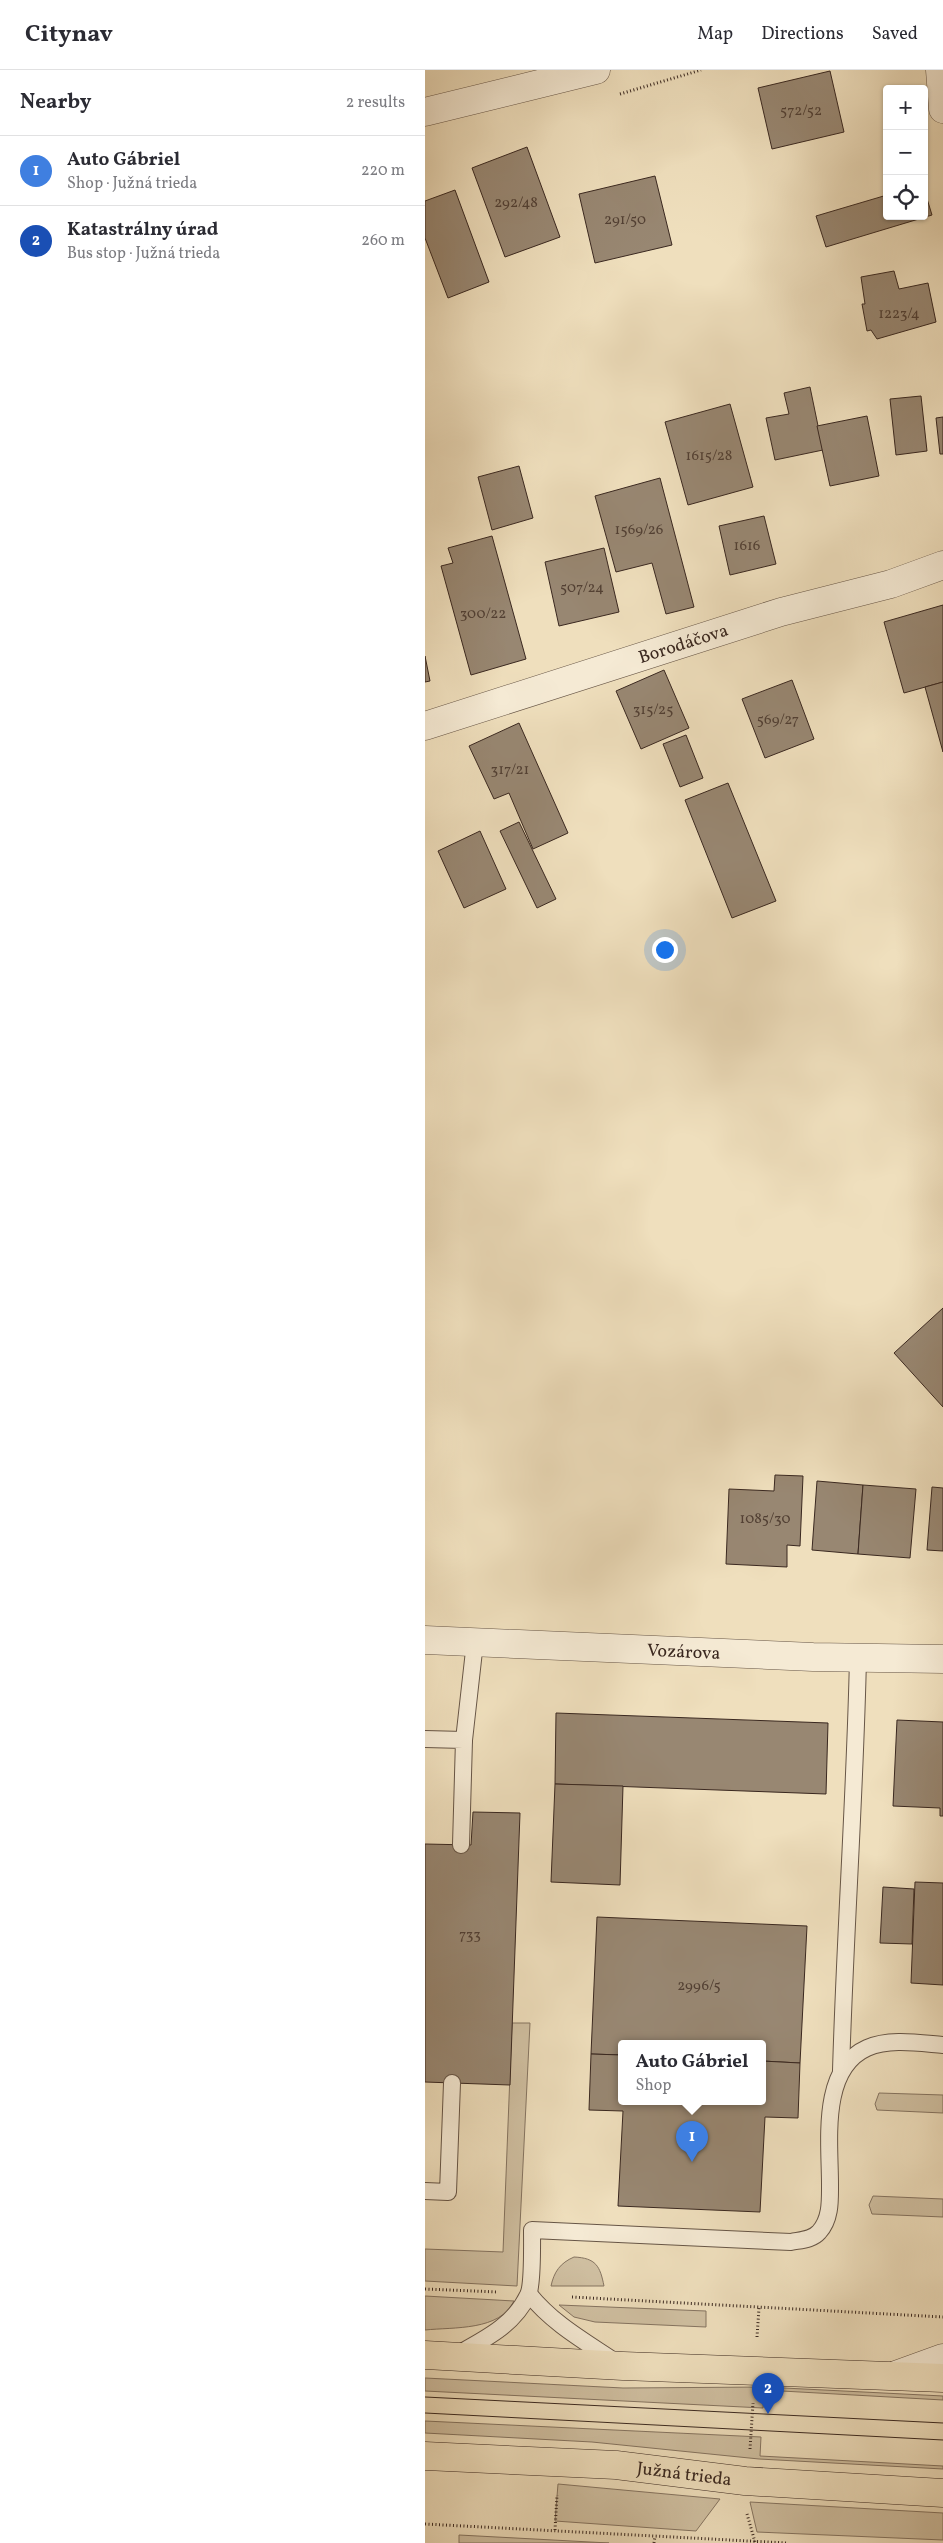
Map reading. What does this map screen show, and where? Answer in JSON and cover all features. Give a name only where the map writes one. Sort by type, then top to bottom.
[{"type":"main road","points":[[425,2355],[623,2366],[943,2378]]},
{"type":"main road","name":"Južná trieda","points":[[425,2456],[615,2465],[745,2481],[943,2493]]},
{"type":"street","points":[[425,112],[596,70]]},
{"type":"street","points":[[940,70],[943,109]]},
{"type":"street","name":"Borodáčova","points":[[425,726],[781,612],[891,584],[943,565]]},
{"type":"street","name":"Vozárova","points":[[425,1640],[858,1658],[943,1659]]},
{"type":"street","points":[[896,2376],[943,2358]]},
{"type":"lane","points":[[461,1845],[464,1740],[475,1642]]},
{"type":"lane","points":[[452,2357],[490,2337],[503,2326],[529,2294],[532,2230],[791,2242],[808,2240],[819,2232],[830,2206],[831,2112],[841,2071],[845,1928],[856,1757],[858,1658]]},
{"type":"lane","points":[[425,1739],[464,1740]]},
{"type":"lane","points":[[841,2071],[853,2056],[868,2047],[894,2042],[943,2044]]},
{"type":"lane","points":[[425,2192],[448,2192],[452,2083]]},
{"type":"lane","points":[[529,2294],[542,2310],[557,2323],[623,2366]]},
{"type":"path","points":[[425,2288],[943,2316]]},
{"type":"path","points":[[555,2530],[557,2494]]},
{"type":"path","points":[[745,2506],[755,2542]]},
{"type":"path","points":[[425,2524],[787,2543]]},
{"type":"path","points":[[654,2543],[655,2536]]},
{"type":"shaded area","points":[[512,2023],[530,2023],[517,2286],[425,2281],[425,2249],[503,2252]]},
{"type":"shaded area","points":[[879,2093],[943,2095],[943,2113],[877,2110],[875,2104]]},
{"type":"shaded area","points":[[873,2196],[943,2199],[943,2217],[872,2214],[869,2205]]},
{"type":"shaded area","points":[[574,2257],[587,2259],[596,2264],[601,2273],[604,2286],[551,2286],[558,2268]]},
{"type":"shaded area","points":[[425,2296],[514,2301],[507,2311],[487,2323],[475,2326],[425,2330]]},
{"type":"shaded area","points":[[559,2305],[706,2311],[706,2327],[595,2322],[574,2317]]},
{"type":"shaded area","points":[[425,2378],[623,2388],[764,2387],[943,2396],[943,2400],[764,2390],[763,2408],[425,2391]]},
{"type":"shaded area","points":[[425,2421],[761,2437],[760,2456],[943,2466],[943,2469],[759,2459],[592,2442],[425,2433]]},
{"type":"shaded area","points":[[558,2484],[720,2499],[696,2531],[555,2521]]},
{"type":"shaded area","points":[[750,2502],[943,2513],[943,2540],[757,2532]]},
{"type":"shaded area","points":[[459,2535],[609,2543],[459,2543]]},
{"type":"building","points":[[830,71],[844,132],[772,149],[758,88]]},
{"type":"building","points":[[527,147],[560,237],[505,257],[472,168]]},
{"type":"building","points":[[655,176],[672,245],[595,263],[579,194]]},
{"type":"building","points":[[455,190],[489,282],[448,298],[425,238],[425,201]]},
{"type":"building","points":[[883,196],[883,220],[915,220],[826,247],[816,216]]},
{"type":"building","points":[[928,202],[932,215],[928,216]]},
{"type":"building","points":[[894,271],[899,289],[928,283],[936,322],[877,339],[871,330],[867,331],[862,304],[865,304],[861,277]]},
{"type":"building","points":[[810,387],[823,450],[775,460],[766,418],[789,414],[784,393]]},
{"type":"building","points":[[921,396],[927,451],[896,455],[890,399]]},
{"type":"building","points":[[730,404],[753,487],[688,505],[665,422]]},
{"type":"building","points":[[867,416],[879,476],[830,486],[817,426]]},
{"type":"building","points":[[943,417],[943,454],[940,454],[936,418]]},
{"type":"building","points":[[519,466],[533,518],[492,530],[478,477]]},
{"type":"building","points":[[660,478],[694,607],[666,614],[652,563],[616,572],[595,496]]},
{"type":"building","points":[[764,516],[776,564],[730,575],[719,526]]},
{"type":"building","points":[[492,536],[526,659],[471,675],[441,566],[453,563],[448,548]]},
{"type":"building","points":[[604,548],[619,612],[559,626],[545,562]]},
{"type":"building","points":[[943,605],[943,682],[904,693],[884,622]]},
{"type":"building","points":[[425,656],[430,681],[425,682]]},
{"type":"building","points":[[664,670],[689,728],[641,749],[616,691]]},
{"type":"building","points":[[792,680],[814,739],[765,758],[742,699]]},
{"type":"building","points":[[943,682],[943,752],[925,687]]},
{"type":"building","points":[[519,723],[568,833],[533,849],[509,793],[494,799],[469,746]]},
{"type":"building","points":[[686,735],[703,778],[680,787],[663,744]]},
{"type":"building","points":[[728,783],[776,901],[732,918],[685,800]]},
{"type":"building","points":[[519,822],[556,899],[537,908],[500,831]]},
{"type":"building","points":[[480,831],[506,889],[464,908],[438,851]]},
{"type":"building","points":[[943,1308],[943,1407],[894,1353]]},
{"type":"building","points":[[775,1475],[803,1476],[800,1546],[787,1545],[787,1567],[726,1564],[729,1489],[774,1491]]},
{"type":"building","points":[[817,1481],[863,1485],[858,1554],[812,1550]]},
{"type":"building","points":[[863,1485],[916,1489],[910,1558],[858,1554]]},
{"type":"building","points":[[932,1487],[943,1488],[943,1551],[927,1550]]},
{"type":"building","points":[[556,1713],[828,1723],[826,1794],[555,1784]]},
{"type":"building","points":[[897,1720],[943,1722],[943,1816],[940,1816],[940,1808],[893,1806]]},
{"type":"building","points":[[555,1784],[623,1786],[620,1885],[551,1882]]},
{"type":"building","points":[[473,1812],[520,1813],[510,2085],[425,2082],[425,1844],[471,1845]]},
{"type":"building","points":[[915,1882],[943,1883],[943,1985],[911,1983]]},
{"type":"building","points":[[883,1887],[914,1889],[912,1944],[880,1943]]},
{"type":"building","points":[[597,1917],[807,1926],[800,2063],[766,2061],[766,2040],[618,2040],[618,2055],[591,2054]]},
{"type":"building","points":[[591,2054],[618,2055],[618,2105],[766,2105],[766,2061],[800,2063],[798,2118],[765,2117],[760,2212],[618,2206],[623,2111],[589,2110]]},
{"type":"tram line","points":[[425,2397],[943,2423]]},
{"type":"tram line","points":[[425,2413],[943,2440]]},
{"type":"place","name":"Auto Gábriel","points":[[692,2162]]},
{"type":"place","name":"Katastrálny úrad","points":[[768,2414]]}]
